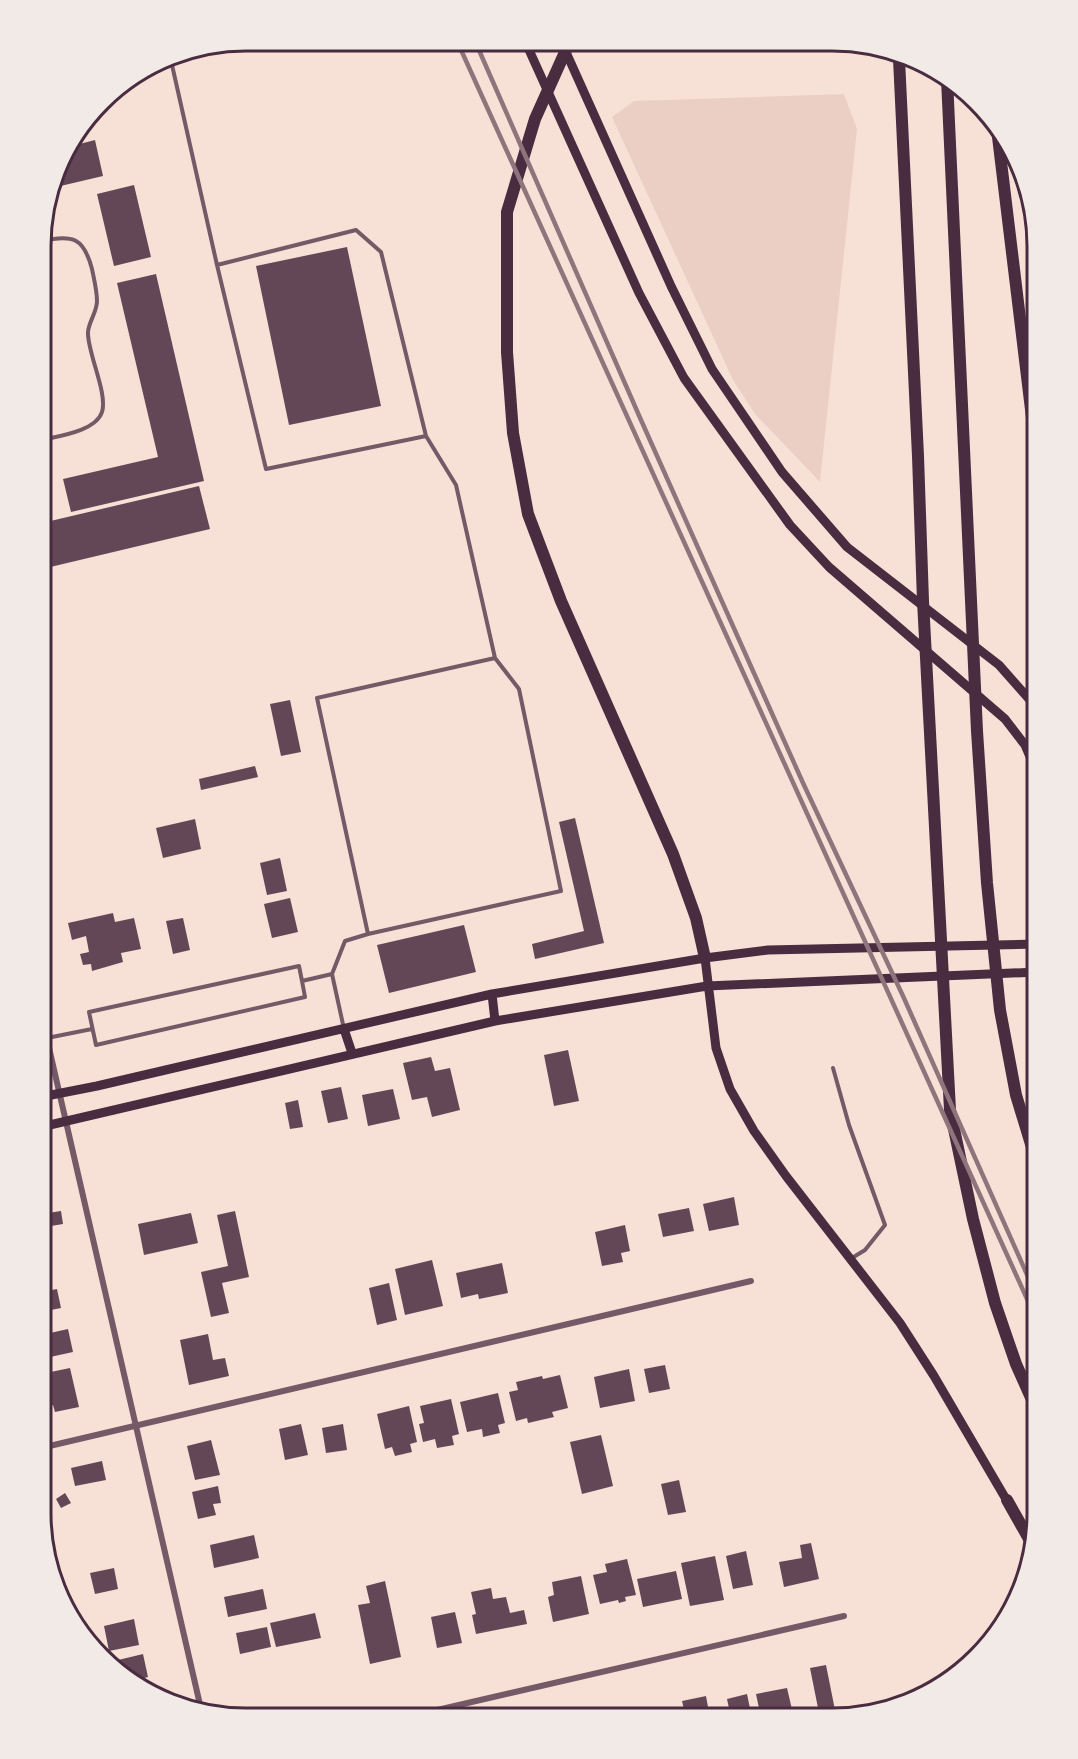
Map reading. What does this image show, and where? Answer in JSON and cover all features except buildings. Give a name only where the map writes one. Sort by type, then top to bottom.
[{"type":"highway","points":[[566,51],[535,119],[507,212],[507,352],[513,433],[528,514],[561,601],[673,854],[696,918],[705,958]]},
{"type":"highway","points":[[899,64],[923,602],[950,1110],[973,1219],[995,1303],[1027,1389]]},
{"type":"highway","points":[[947,89],[977,731],[987,883],[999,1010],[1016,1095],[1027,1131]]},
{"type":"highway","points":[[999,146],[1027,376]]},
{"type":"highway","points":[[1007,1500],[1026,1533]]},
{"type":"main road","points":[[530,51],[639,293],[684,378],[790,525],[829,567],[1005,719],[1027,750]]},
{"type":"main road","points":[[565,51],[671,286],[711,369],[782,472],[847,546],[999,665],[1027,697]]},
{"type":"main road","points":[[51,1095],[492,994],[705,958],[768,950],[1027,944]]},
{"type":"main road","points":[[705,958],[716,1048],[730,1089],[754,1131],[780,1167],[900,1323],[1007,1500],[1025,1538]]},
{"type":"main road","points":[[51,1125],[495,1021],[707,986],[1027,972]]},
{"type":"main road","points":[[492,994],[495,1021]]},
{"type":"main road","points":[[344,1029],[352,1053]]},
{"type":"street","points":[[51,1055],[199,1702]]},
{"type":"street","points":[[51,1446],[752,1281]]},
{"type":"street","points":[[446,1708],[844,1616]]},
{"type":"lane","points":[[172,66],[266,469],[426,436]]},
{"type":"lane","points":[[217,265],[356,230],[381,252],[426,436],[456,485],[495,658],[519,689],[561,891],[345,941],[332,974],[344,1029]]},
{"type":"lane","points":[[51,438],[84,429],[96,421],[102,412],[101,390],[88,332],[97,301],[88,254],[82,244],[72,238],[52,239]]},
{"type":"lane","points":[[368,934],[317,698],[495,658]]},
{"type":"lane","points":[[299,966],[302,981],[305,997],[96,1045],[89,1012],[299,966]]},
{"type":"lane","points":[[302,981],[332,974]]},
{"type":"lane","points":[[51,1037],[92,1029]]},
{"type":"lane","points":[[833,1068],[849,1125],[885,1226],[864,1250],[851,1258]]},
{"type":"shaded area","points":[[844,94],[857,129],[820,482],[755,414],[733,380],[612,117],[634,101]]},
{"type":"railway","points":[[462,51],[1027,1299]]},
{"type":"railway","points":[[479,51],[803,783],[903,996],[1027,1275]]}]
